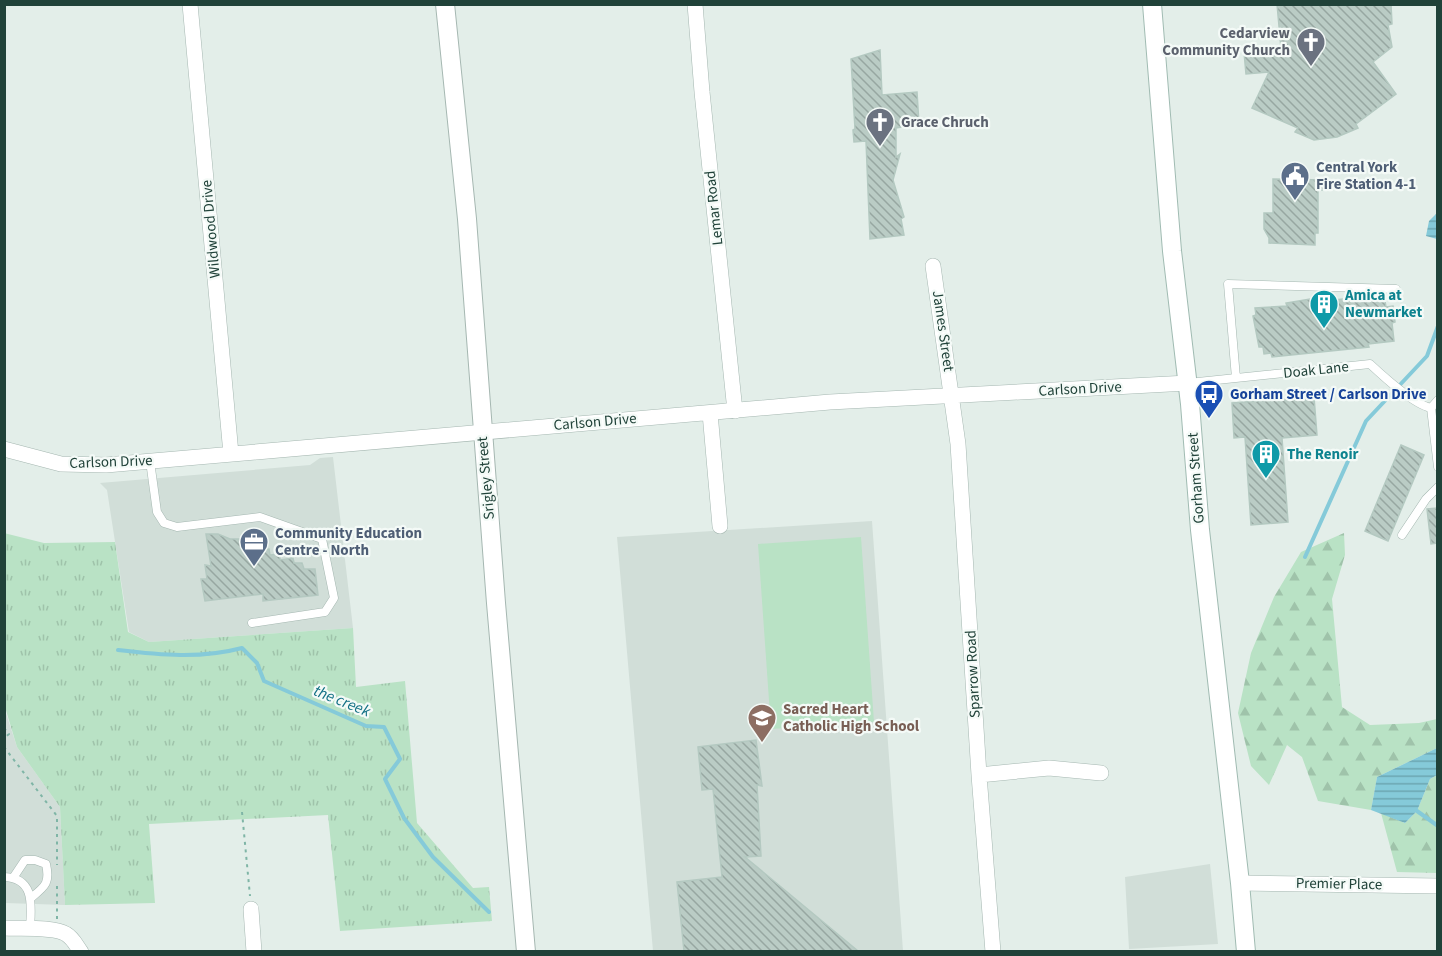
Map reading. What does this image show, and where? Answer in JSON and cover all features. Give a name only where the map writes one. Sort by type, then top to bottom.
[{"type":"main road","name":"Srigley Street","points":[[445,4],[467,219],[482,432],[526,951]]},
{"type":"main road","name":"Gorham Street","points":[[1152,4],[1172,251],[1188,383],[1200,530],[1246,951]]},
{"type":"street","name":"Wildwood Drive","points":[[190,4],[231,454]]},
{"type":"street","name":"Lemar Road","points":[[695,4],[735,411]]},
{"type":"street","name":"James Street","points":[[933,266],[952,396]]},
{"type":"street","name":"Carlson Drive","points":[[4,449],[60,464],[106,465],[830,402],[1188,383]]},
{"type":"street","name":"Sparrow Road","points":[[952,396],[964,510],[979,775],[993,951]]},
{"type":"street","points":[[710,412],[720,525]]},
{"type":"street","points":[[979,775],[1049,768],[1101,773]]},
{"type":"street","name":"Premier Place","points":[[1240,883],[1437,886]]},
{"type":"street","points":[[251,909],[254,951]]},
{"type":"street","points":[[4,928],[64,932],[74,940],[81,951]]},
{"type":"lane","points":[[1236,378],[1228,284],[1396,289]]},
{"type":"lane","name":"Doak Lane","points":[[1188,383],[1370,364],[1414,400],[1431,408]]},
{"type":"lane","points":[[1437,400],[1431,408],[1437,467]]},
{"type":"lane","points":[[150,461],[157,512],[164,523],[177,527],[260,518],[322,539],[334,598],[326,612],[252,622]]},
{"type":"lane","points":[[1402,535],[1426,499],[1437,487]]},
{"type":"lane","points":[[30,929],[32,897],[24,884],[9,878],[25,860],[35,860],[46,864],[48,875],[45,887],[32,897]]},
{"type":"path","points":[[4,728],[9,734],[4,738]]},
{"type":"path","points":[[4,747],[57,816],[58,917],[55,930]]},
{"type":"path","points":[[242,812],[251,909]]},
{"type":"shaded area","points":[[333,457],[353,628],[149,642],[129,632],[107,490],[100,483],[310,465],[320,458]]},
{"type":"shaded area","name":"Sacred Heart Catholic High School","points":[[872,521],[903,951],[653,951],[617,537]]},
{"type":"shaded area","points":[[4,707],[17,747],[60,807],[65,905],[5,903]]},
{"type":"shaded area","points":[[1210,864],[1218,944],[1129,949],[1125,877]]},
{"type":"green space","points":[[4,533],[44,543],[115,542],[128,632],[149,642],[353,628],[356,687],[405,681],[417,823],[473,888],[489,887],[492,921],[340,931],[328,815],[149,824],[155,903],[65,905],[60,807],[17,747],[5,707]]},
{"type":"green space","points":[[1344,533],[1345,555],[1332,599],[1342,707],[1370,725],[1419,723],[1437,719],[1437,748],[1377,777],[1371,810],[1318,801],[1302,757],[1287,745],[1269,785],[1251,766],[1238,713],[1251,653],[1274,597],[1301,552]]},
{"type":"green space","points":[[861,537],[874,722],[771,729],[758,544]]},
{"type":"green space","points":[[1437,775],[1437,873],[1397,872],[1381,813],[1405,823],[1417,811],[1430,779]]},
{"type":"water","points":[[1437,213],[1437,239],[1426,236],[1429,221]]},
{"type":"water","points":[[1437,748],[1437,775],[1430,779],[1417,811],[1405,823],[1371,810],[1377,777]]},
{"type":"building","name":"Cedarview Community Church","points":[[1277,4],[1391,4],[1392,24],[1388,25],[1392,47],[1373,62],[1396,94],[1356,124],[1358,128],[1337,137],[1314,140],[1295,132],[1298,128],[1252,108],[1269,72],[1246,74],[1244,52],[1281,48]]},
{"type":"building","name":"Grace Chruch","points":[[880,50],[882,95],[917,92],[919,124],[896,128],[896,157],[900,154],[893,180],[904,217],[901,219],[904,235],[870,239],[866,141],[854,142],[851,59]]},
{"type":"building","name":"Central York Fire Station 4-1","points":[[1273,179],[1325,180],[1325,190],[1318,190],[1318,233],[1315,233],[1315,245],[1269,243],[1264,229],[1264,213],[1273,213]]},
{"type":"building","name":"Amica at Newmarket","points":[[1384,295],[1386,307],[1393,306],[1394,341],[1368,344],[1369,347],[1272,357],[1271,353],[1264,354],[1263,347],[1259,347],[1253,316],[1256,315],[1255,308],[1287,306],[1286,303],[1323,297],[1323,301]]},
{"type":"building","name":"The Renoir","points":[[1314,397],[1317,435],[1282,438],[1288,522],[1251,525],[1245,437],[1234,438],[1232,403]]},
{"type":"building","points":[[1401,445],[1424,455],[1388,541],[1365,531]]},
{"type":"building","points":[[1437,508],[1437,543],[1431,544],[1427,509]]},
{"type":"building","name":"Community Education Centre - North","points":[[206,534],[218,534],[230,539],[246,539],[248,545],[257,544],[259,550],[269,549],[270,555],[280,554],[280,560],[293,558],[294,563],[302,563],[304,569],[315,569],[318,595],[263,601],[263,594],[205,601],[201,579],[207,579],[205,565],[211,566]]},
{"type":"building","points":[[756,740],[762,786],[757,785],[761,856],[745,857],[858,951],[684,951],[677,882],[722,877],[713,789],[702,790],[698,747]]},
{"type":"waterway","points":[[1305,557],[1366,421],[1427,356],[1438,326]]},
{"type":"waterway","name":"the creek","points":[[118,650],[196,655],[242,648],[257,663],[264,681],[366,726],[384,727],[400,759],[385,779],[404,818],[433,857],[489,912]]},
{"type":"waterway","points":[[1417,811],[1438,826]]},
{"type":"place","name":"Cedarview Community Church","points":[[1311,68]]},
{"type":"place","name":"Grace Chruch","points":[[880,148]]},
{"type":"place","name":"Central York Fire Station 4-1","points":[[1295,202]]},
{"type":"place","name":"Amica at Newmarket","points":[[1324,330]]},
{"type":"place","name":"Gorham Street / Carlson Drive","points":[[1209,420]]},
{"type":"place","name":"The Renoir","points":[[1266,480]]},
{"type":"place","name":"Community Education Centre - North","points":[[254,568]]},
{"type":"place","name":"Sacred Heart Catholic High School","points":[[762,744]]}]
